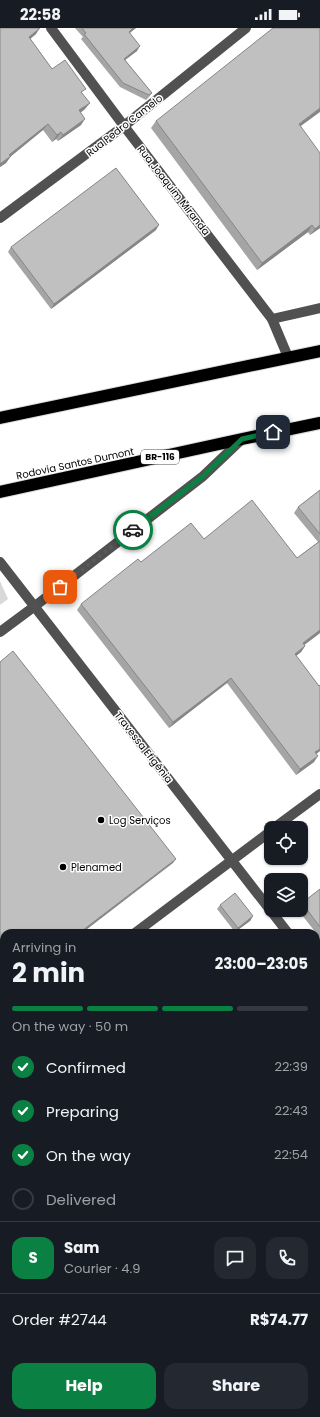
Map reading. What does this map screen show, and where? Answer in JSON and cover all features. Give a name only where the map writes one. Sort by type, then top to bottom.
[{"type":"highway","points":[[0,418],[320,351]]},
{"type":"highway","name":"Rodovia Santos Dumont","points":[[0,492],[320,423]]},
{"type":"street","name":"Rua Joaquim Miranda","points":[[51,28],[272,319],[288,357]]},
{"type":"street","name":"Rua Pedro Camelo","points":[[0,218],[124,126],[246,28]]},
{"type":"street","points":[[272,319],[320,308]]},
{"type":"street","points":[[0,632],[202,477],[242,439]]},
{"type":"street","name":"Travessa Efigênia","points":[[0,562],[285,929]]},
{"type":"street","points":[[283,821],[320,794]]},
{"type":"street","points":[[140,929],[264,836]]},
{"type":"shaded area","points":[[0,581],[8,599],[0,605]]},
{"type":"building","points":[[0,28],[40,28],[29,37],[52,69],[65,60],[86,89],[81,92],[90,103],[79,110],[85,119],[63,135],[61,132],[57,135],[48,124],[0,164]]},
{"type":"building","points":[[82,28],[133,28],[129,32],[140,46],[124,59],[152,93],[149,95],[123,83],[84,34],[86,33]]},
{"type":"building","points":[[273,28],[320,28],[320,108],[299,124],[320,153],[320,225],[315,229],[312,225],[262,263],[156,121]]},
{"type":"building","points":[[116,168],[159,225],[54,304],[11,247]]},
{"type":"building","points":[[320,490],[320,534],[298,507]]},
{"type":"building","points":[[252,500],[297,558],[320,541],[320,630],[303,643],[305,646],[295,654],[319,686],[320,685],[320,749],[315,752],[318,756],[300,769],[231,678],[173,722],[81,604],[138,559],[141,562],[191,523],[204,539]]},
{"type":"building","points":[[13,651],[176,859],[84,929],[0,929],[0,662]]},
{"type":"building","points":[[320,889],[320,927],[308,911],[308,898]]},
{"type":"building","points":[[235,893],[253,916],[238,928],[220,905]]},
{"type":"way so far","points":[[60,587],[133,530]]},
{"type":"place","name":"Log Serviços","points":[[101,820]]},
{"type":"place","name":"Plenamed","points":[[63,867]]},
{"type":"route","points":[[133,530],[202,477],[242,439],[273,432]]}]
